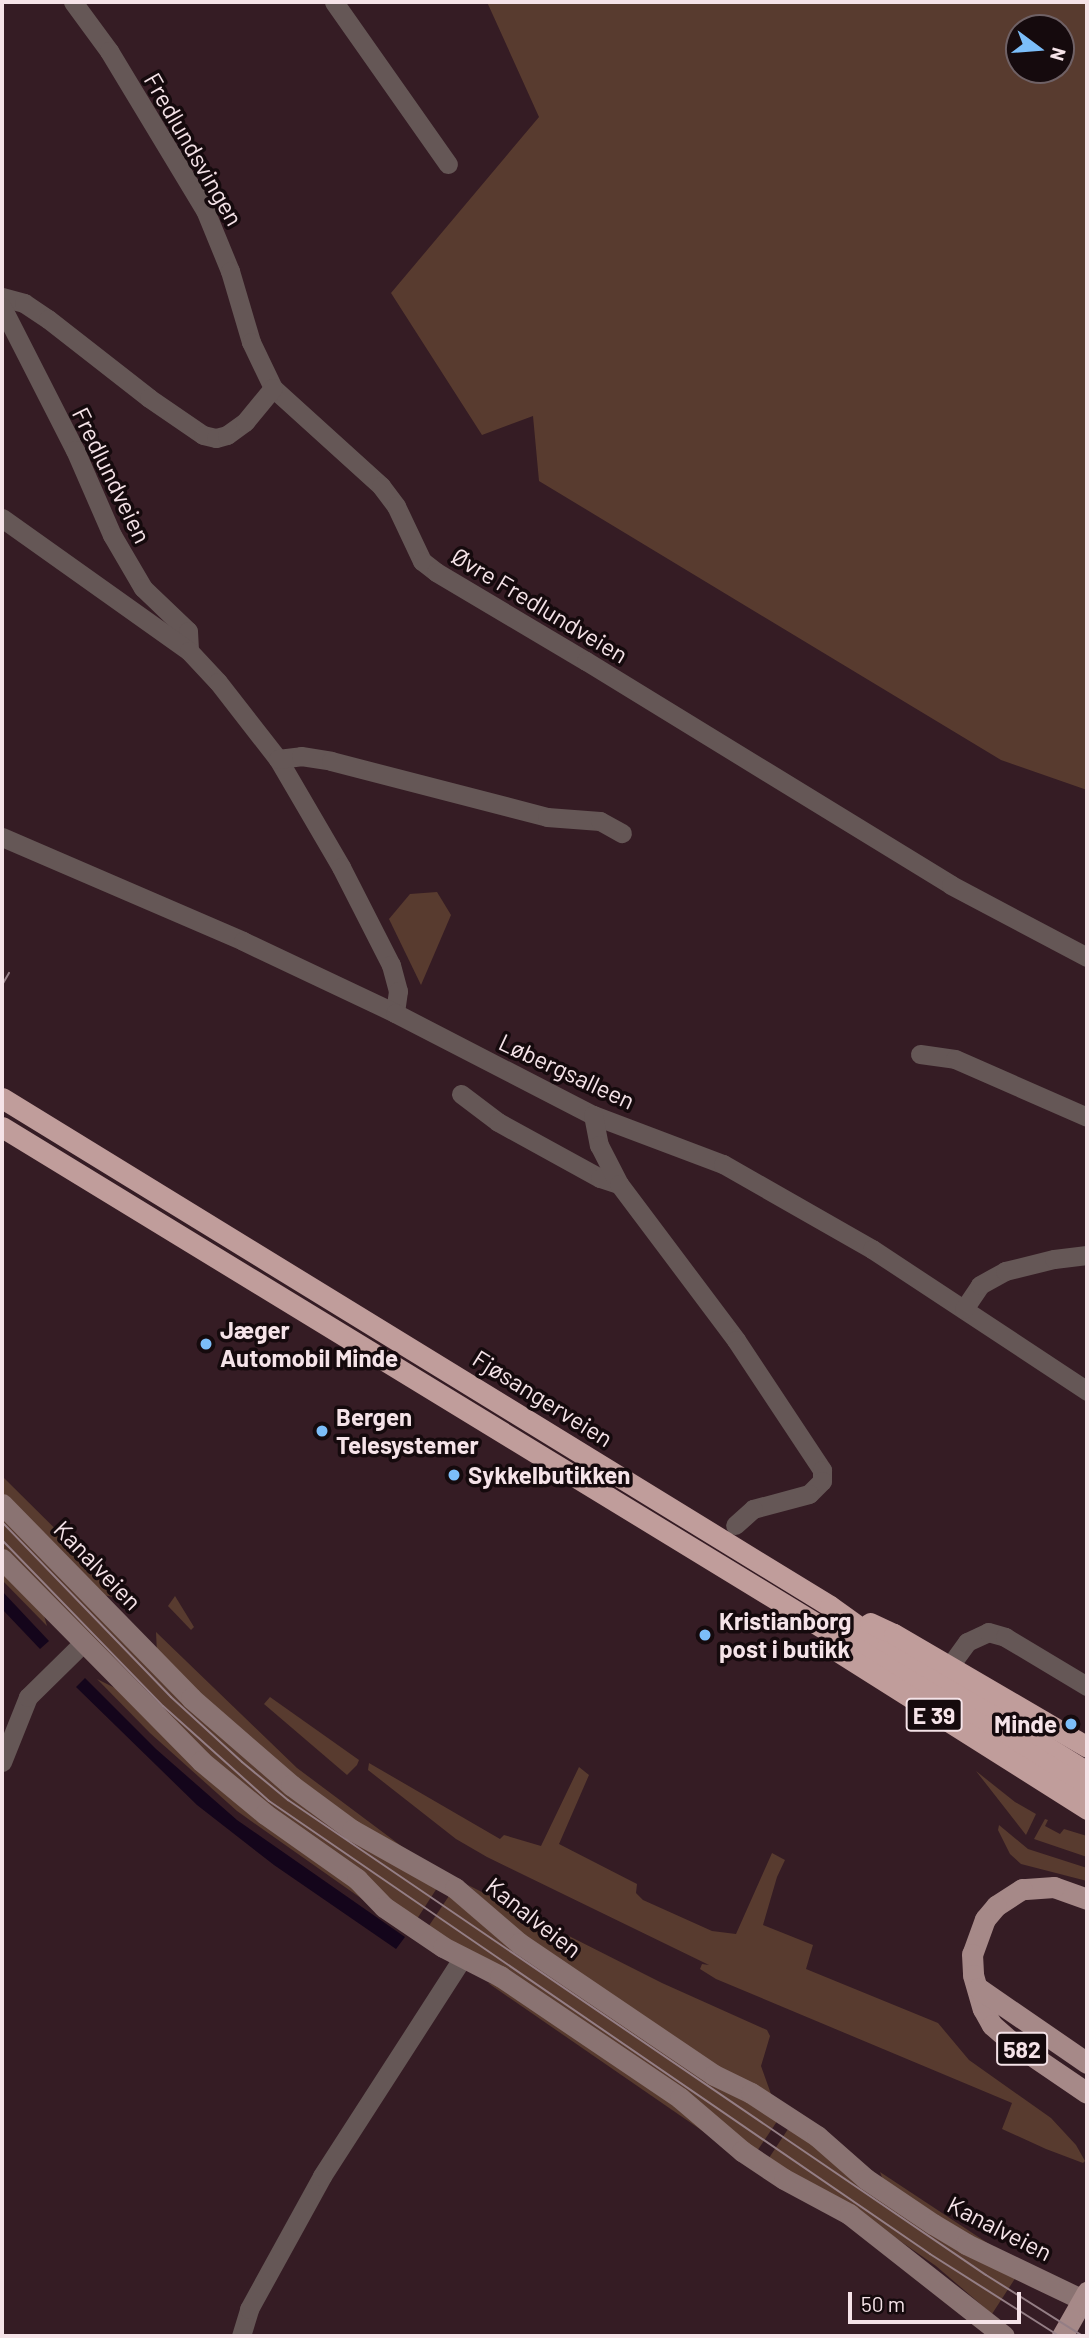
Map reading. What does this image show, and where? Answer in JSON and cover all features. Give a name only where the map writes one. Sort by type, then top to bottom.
[{"type":"highway","name":"Fjøsangerveien","points":[[2,1098],[830,1606],[887,1647],[1087,1772]]},
{"type":"highway","name":"Fjøsangerveien","points":[[2,1127],[789,1610],[895,1670],[1043,1765],[1087,1789]]},
{"type":"highway","name":"E 39","points":[[830,1606],[894,1634],[1087,1747]]},
{"type":"highway","name":"E 39","points":[[789,1610],[838,1651],[885,1684],[1087,1809]]},
{"type":"main road","name":"Kanalveien","points":[[2,1504],[191,1698],[281,1776],[341,1822],[455,1888],[519,1943],[714,2075],[751,2093],[807,2130],[866,2179],[933,2224],[966,2244],[1086,2298]]},
{"type":"main road","points":[[2,1559],[170,1732],[232,1788],[357,1879],[396,1915],[463,1957],[500,1976],[680,2098],[742,2151],[784,2179],[849,2214],[1004,2336]]},
{"type":"main road","name":"582","points":[[1087,1899],[1054,1887],[1022,1889],[996,1906],[985,1919],[972,1954],[973,1975],[983,2009],[992,2025],[1009,2040],[1087,2093]]},
{"type":"main road","name":"582","points":[[978,1988],[1087,2063]]},
{"type":"main road","points":[[1062,2336],[1086,2298]]},
{"type":"street","name":"Fredlundsvingen","points":[[73,2],[90,10],[205,210],[230,271],[251,342],[273,388]]},
{"type":"street","points":[[334,2],[448,164]]},
{"type":"street","points":[[2,297],[24,303],[48,319],[149,398],[204,435],[216,438],[227,435],[245,422],[273,388]]},
{"type":"street","name":"Fredlundveien","points":[[2,307],[75,450],[112,535],[143,588],[188,631],[189,651]]},
{"type":"street","name":"Øvre Fredlundveien","points":[[273,388],[381,486],[396,506],[422,561],[436,572],[951,885],[1087,957]]},
{"type":"street","name":"Fredlundveien","points":[[2,518],[189,651],[218,682],[278,759],[341,867],[391,965],[397,991],[395,1013]]},
{"type":"street","points":[[278,759],[301,756],[331,761],[547,817],[600,821],[622,833]]},
{"type":"street","name":"Løbergsalleen","points":[[2,837],[243,941],[395,1013],[593,1115],[700,1154],[753,1179],[872,1248],[1087,1391]]},
{"type":"street","points":[[920,1054],[955,1059],[1014,1082],[1087,1117]]},
{"type":"street","points":[[461,1094],[498,1122],[600,1178],[618,1184]]},
{"type":"street","points":[[593,1115],[600,1145],[618,1184],[736,1340],[822,1470],[822,1481],[809,1494],[753,1509],[735,1525]]},
{"type":"street","points":[[964,1309],[980,1285],[1005,1271],[1054,1259],[1087,1255]]},
{"type":"street","points":[[949,1667],[967,1642],[988,1632],[1005,1637],[1087,1686]]},
{"type":"street","points":[[2,1762],[28,1697],[83,1643]]},
{"type":"street","points":[[240,2336],[249,2309],[321,2176],[463,1957]]},
{"type":"shaded area","points":[[487,2],[1087,2],[1087,790],[1001,760],[539,481],[533,416],[482,435],[391,293],[539,117]]},
{"type":"shaded area","points":[[437,892],[451,915],[421,985],[389,919],[410,894]]},
{"type":"shaded area","points":[[2,1476],[124,1599],[103,1595],[2,1494]]},
{"type":"shaded area","points":[[2,1512],[184,1700],[439,1885],[415,1922],[217,1767],[2,1550]]},
{"type":"shaded area","points":[[2,1567],[43,1612],[47,1626],[2,1580]]},
{"type":"shaded area","points":[[2,1591],[49,1641],[40,1649],[2,1609]]},
{"type":"shaded area","points":[[175,1596],[194,1627],[191,1630],[168,1606]]},
{"type":"shaded area","points":[[156,1632],[297,1768],[412,1854],[380,1840],[277,1767],[157,1654]]},
{"type":"shaded area","points":[[85,1678],[156,1749],[237,1820],[405,1937],[396,1949],[274,1865],[197,1805],[76,1687]]},
{"type":"shaded area","points":[[97,1679],[115,1688],[389,1918],[237,1811],[150,1733]]},
{"type":"shaded area","points":[[270,1697],[359,1760],[357,1765],[347,1775],[264,1704]]},
{"type":"shaded area","points":[[369,1763],[500,1839],[504,1835],[541,1846],[579,1767],[589,1775],[559,1844],[637,1884],[636,1893],[643,1900],[712,1931],[736,1934],[772,1853],[785,1860],[777,1877],[763,1925],[813,1945],[806,1969],[938,2023],[969,2060],[1051,2118],[1076,2145],[1085,2161],[1083,2163],[1046,2149],[1002,2129],[1012,2103],[716,1979],[700,1969],[702,1964],[709,1965],[487,1857],[456,1839],[368,1770]]},
{"type":"shaded area","points":[[976,1771],[1015,1802],[1036,1814],[1026,1835]]},
{"type":"shaded area","points":[[1045,1819],[1048,1820],[1045,1826],[1060,1834],[1064,1829],[1087,1836],[1087,1857],[1034,1839]]},
{"type":"shaded area","points":[[999,1825],[1028,1849],[1087,1868],[1087,1881],[1021,1864],[1010,1854],[998,1830]]},
{"type":"shaded area","points":[[468,1885],[662,1983],[767,2030],[770,2036],[761,2066],[771,2094],[715,2068],[534,1946]]},
{"type":"shaded area","points":[[451,1893],[781,2116],[756,2152],[426,1929]]},
{"type":"shaded area","points":[[488,1983],[501,1986],[688,2111],[720,2143]]},
{"type":"shaded area","points":[[790,2126],[1016,2277],[992,2314],[936,2266],[844,2202],[767,2161]]},
{"type":"shaded area","points":[[880,2172],[989,2244],[987,2247],[883,2180]]},
{"type":"tram line","points":[[2,985],[9,973]]},
{"type":"tram line","points":[[2,1522],[171,1697],[288,1800],[986,2275],[1083,2336]]},
{"type":"tram line","points":[[2,1540],[163,1706],[269,1801],[930,2254],[1059,2336]]},
{"type":"place","name":"Jæger Automobil Minde","points":[[206,1344]]},
{"type":"place","name":"Bergen Telesystemer","points":[[322,1431]]},
{"type":"place","name":"Sykkelbutikken","points":[[454,1475]]},
{"type":"place","name":"Kristianborg post i butikk","points":[[705,1635]]},
{"type":"place","name":"Minde","points":[[1071,1724]]}]
